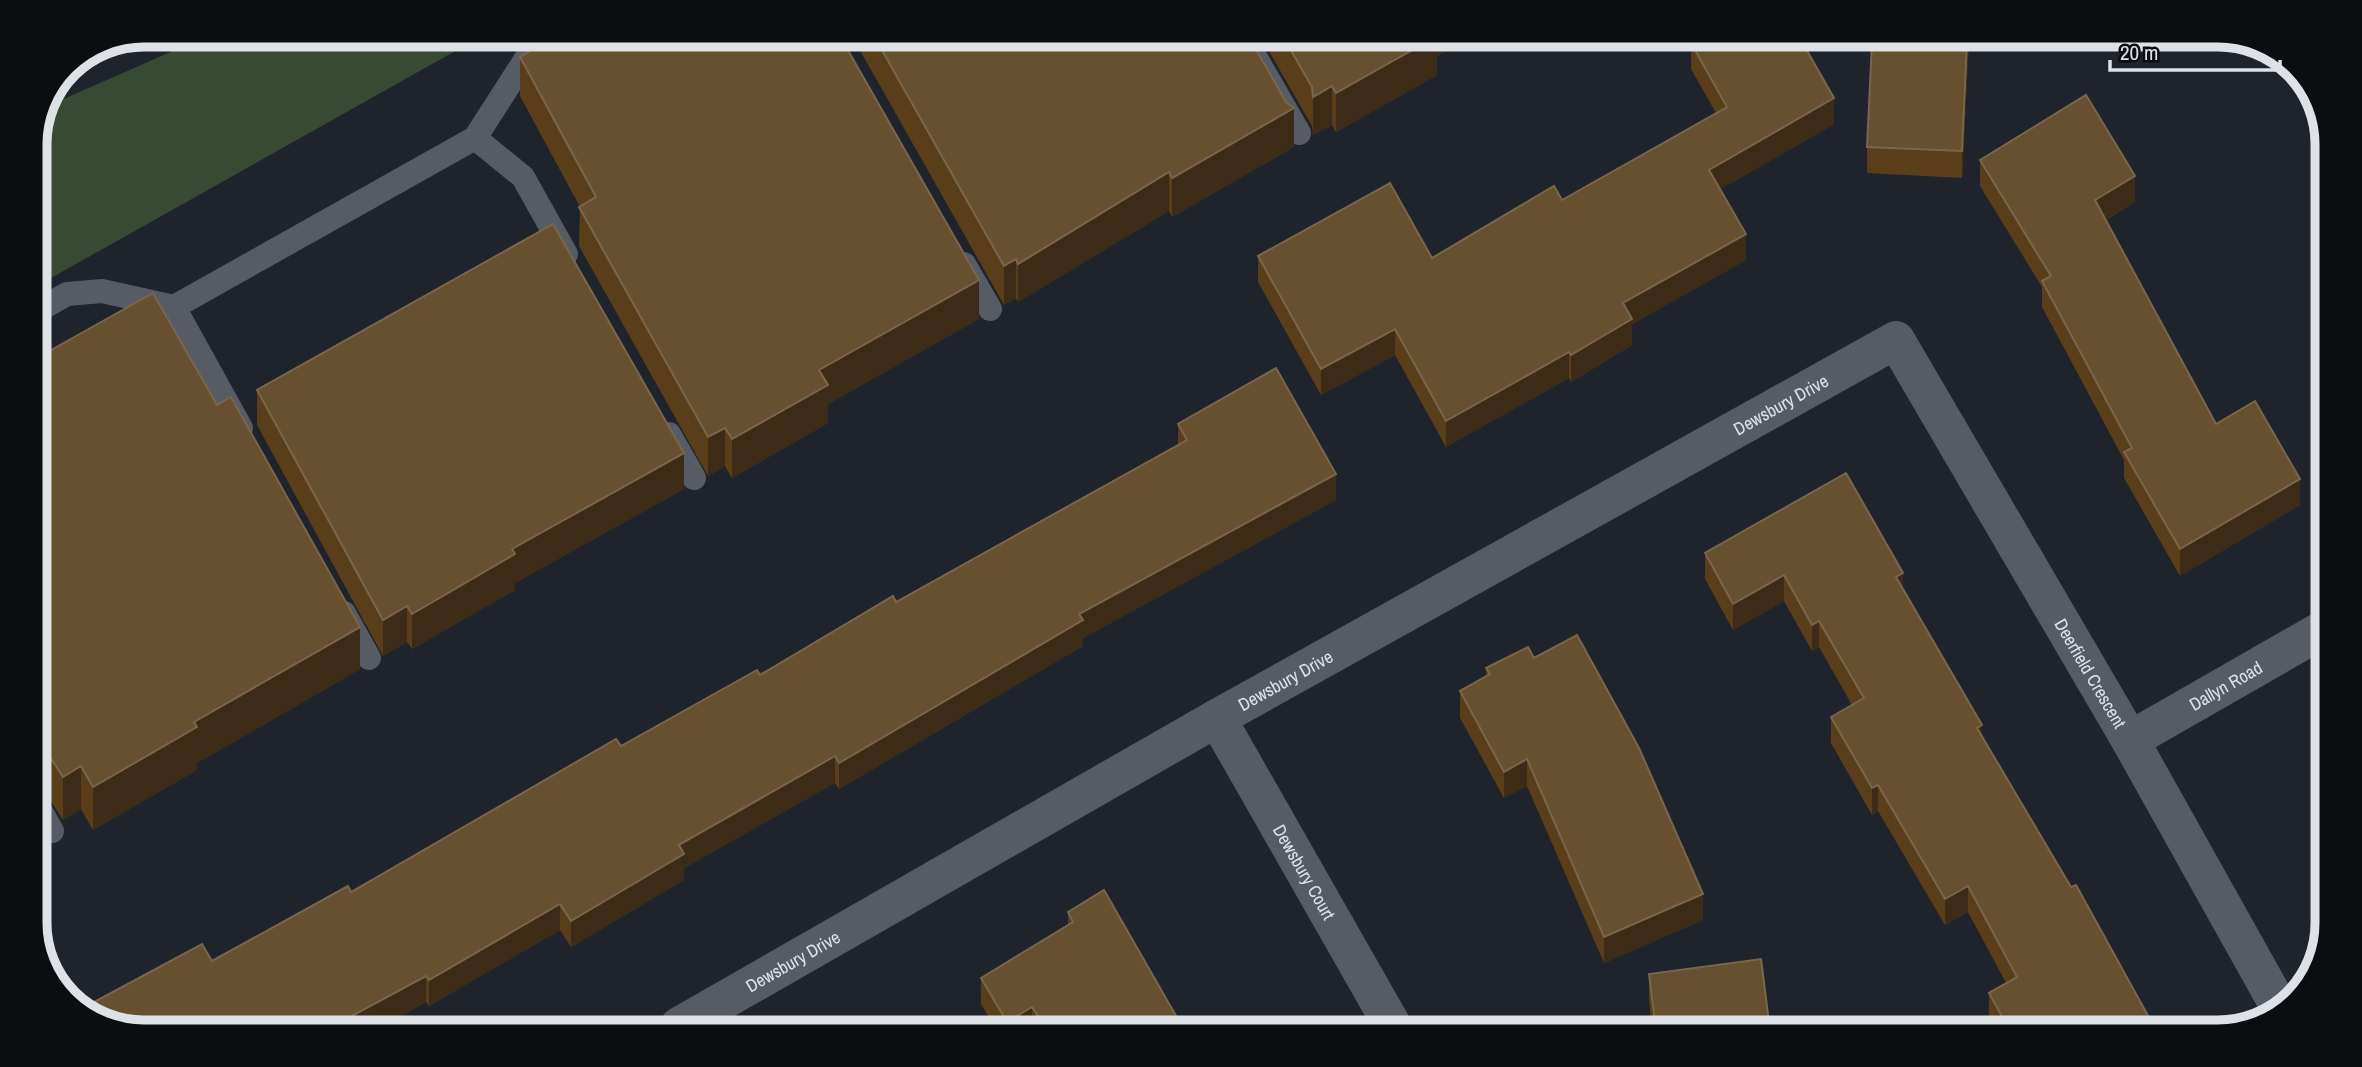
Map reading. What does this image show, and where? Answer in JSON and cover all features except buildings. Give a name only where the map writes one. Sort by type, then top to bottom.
[{"type":"street","name":"Dewsbury Drive","points":[[690,1020],[1217,718],[1896,340]]},
{"type":"street","name":"Deerfield Crescent","points":[[1896,340],[2130,740],[2276,1000]]},
{"type":"street","name":"Dallyn Road","points":[[2130,740],[2315,634]]},
{"type":"street","name":"Dewsbury Court","points":[[1217,718],[1389,1020]]},
{"type":"lane","points":[[47,305],[67,294],[102,291],[174,307],[475,138],[533,47]]},
{"type":"lane","points":[[1249,47],[1299,132]]},
{"type":"lane","points":[[475,138],[523,177],[578,273]]},
{"type":"lane","points":[[950,238],[990,309]]},
{"type":"lane","points":[[174,307],[254,452]]},
{"type":"lane","points":[[660,418],[694,478]]},
{"type":"lane","points":[[335,597],[369,658]]},
{"type":"lane","points":[[47,822],[52,831]]},
{"type":"green space","points":[[182,47],[462,47],[47,280],[47,138],[57,102]]}]
